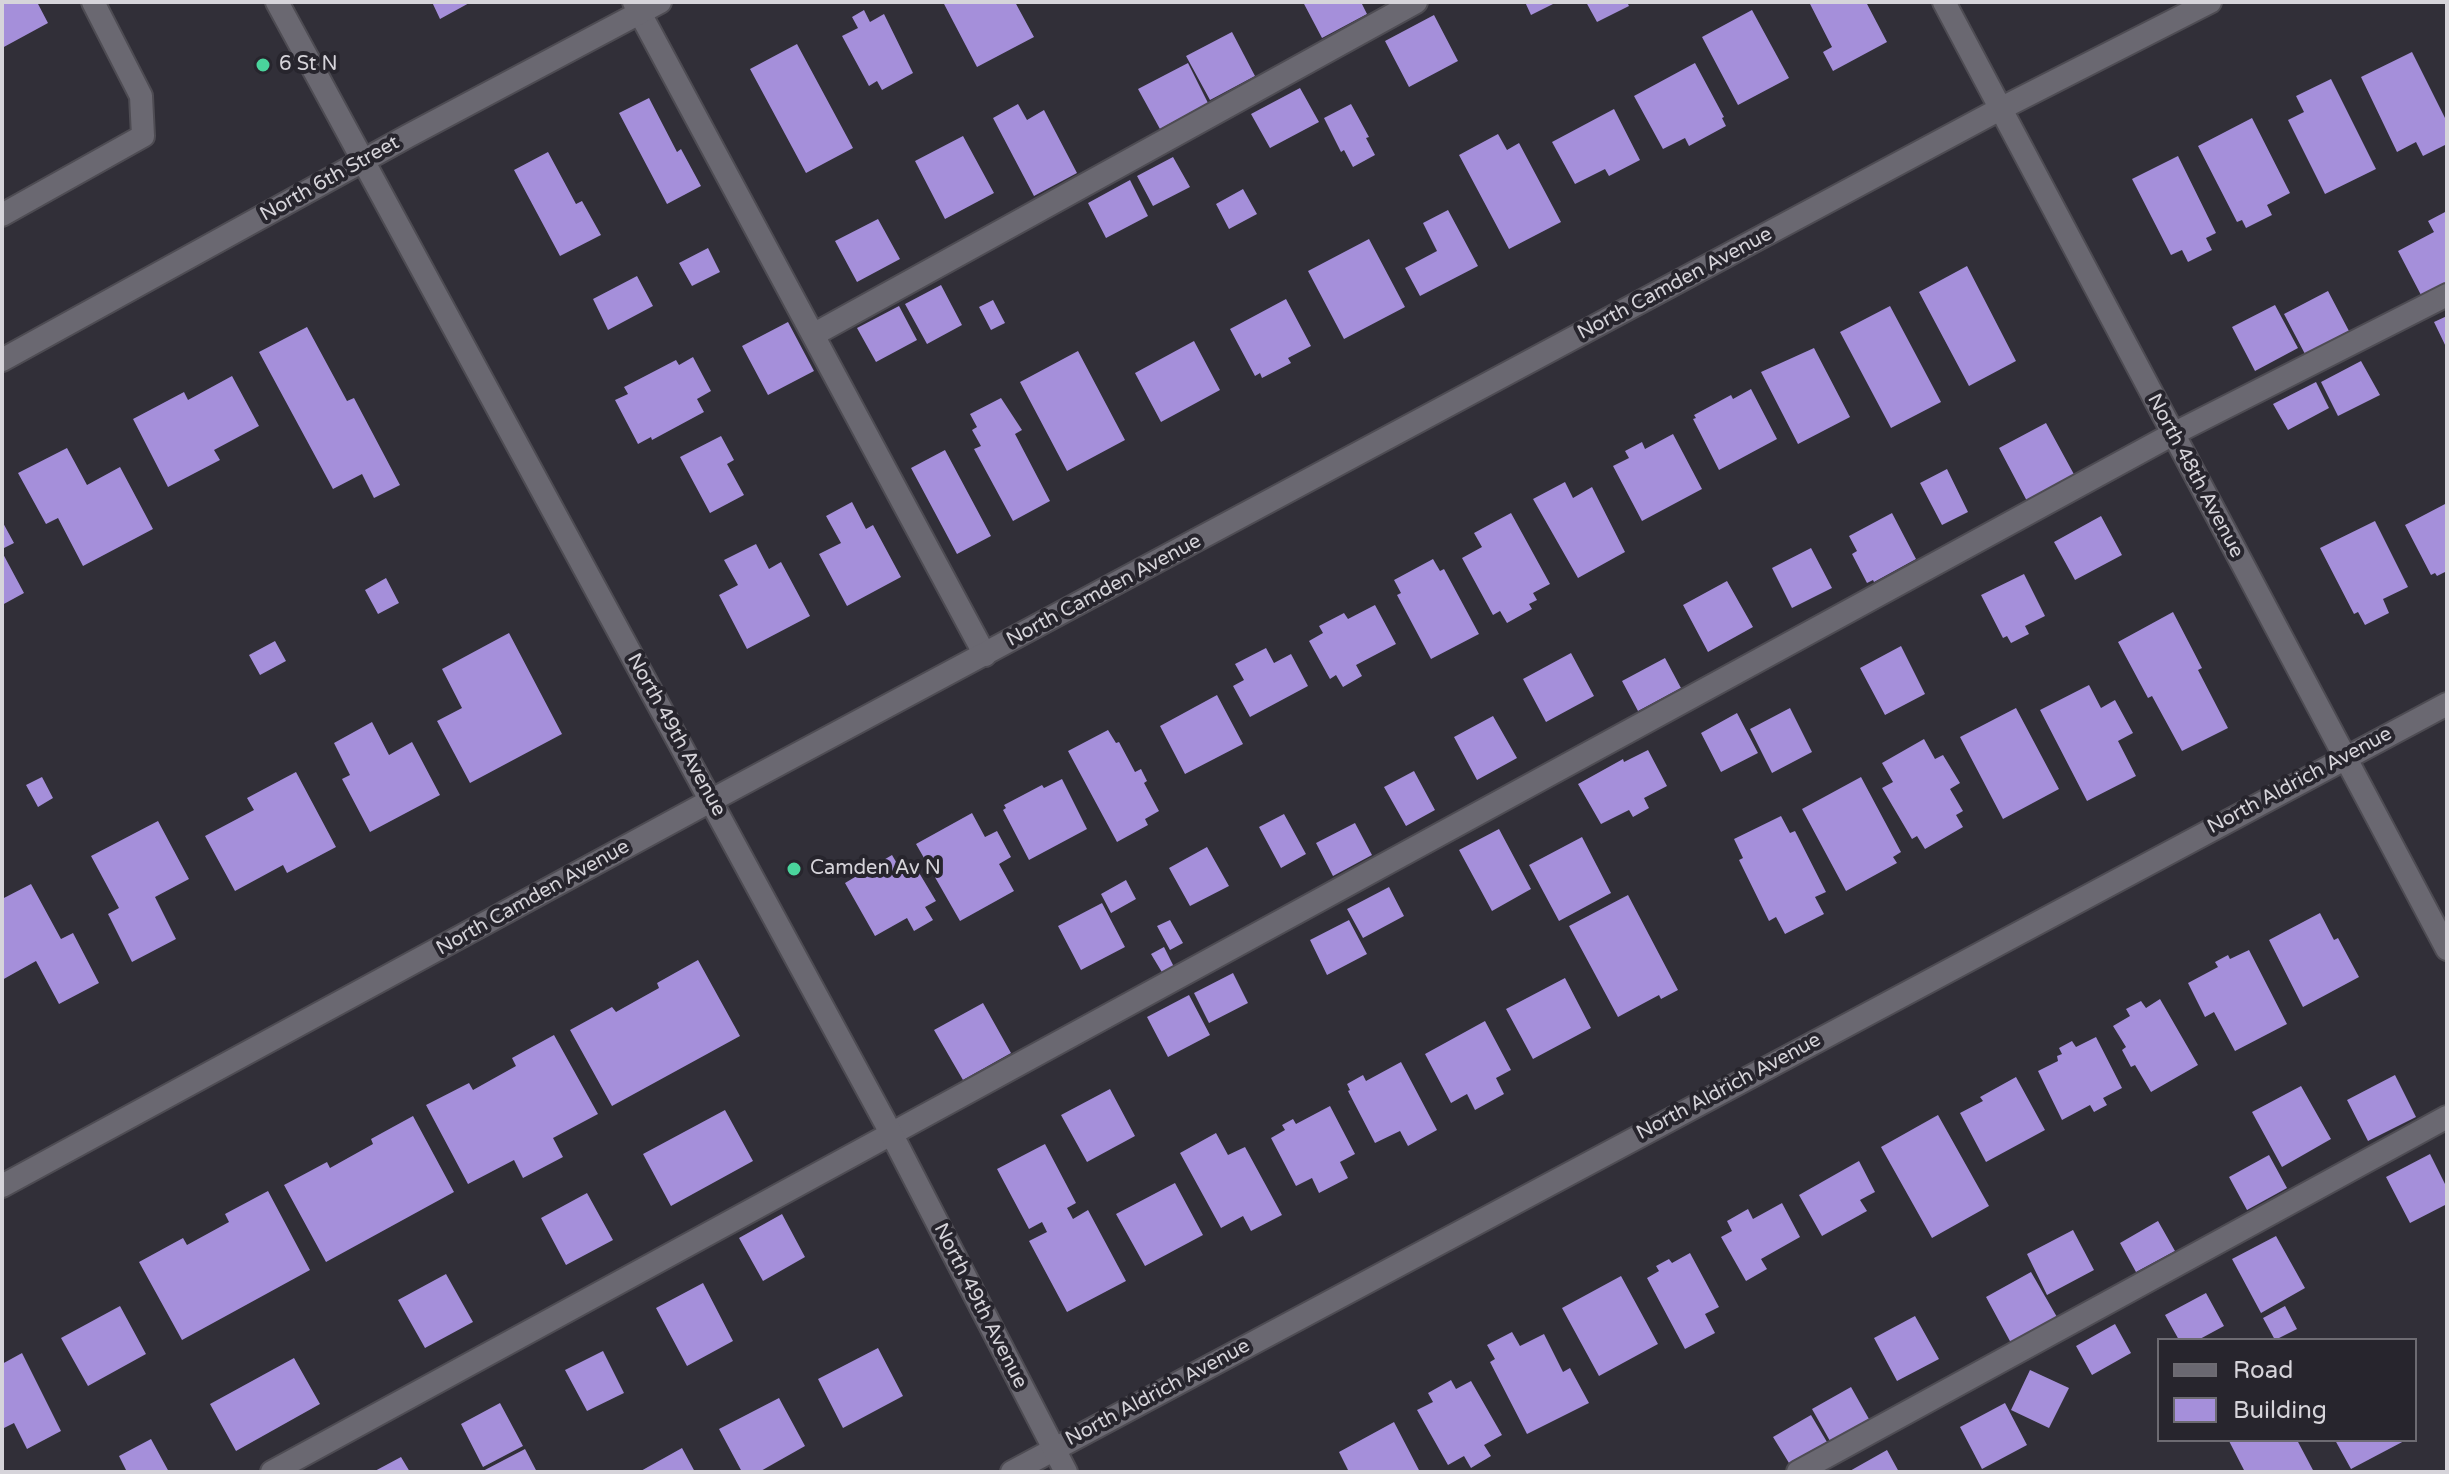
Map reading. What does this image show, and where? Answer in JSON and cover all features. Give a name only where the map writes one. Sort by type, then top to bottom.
[{"type":"street","points":[[2,215],[143,136],[141,96],[93,2]]},
{"type":"street","name":"North 49th Avenue","points":[[277,2],[891,1133],[1066,1472]]},
{"type":"street","name":"North 6th Street","points":[[2,360],[637,8],[660,2]]},
{"type":"street","points":[[813,335],[1416,2]]},
{"type":"street","name":"North 48th Avenue","points":[[1944,2],[2447,949]]},
{"type":"street","name":"North Camden Avenue","points":[[2,1186],[712,800],[2000,109],[2210,2]]},
{"type":"street","points":[[637,8],[985,655]]},
{"type":"street","points":[[272,1472],[2173,434],[2447,295]]},
{"type":"street","name":"North Aldrich Avenue","points":[[1012,1472],[2447,704]]},
{"type":"street","points":[[1798,1472],[2447,1117]]},
{"type":"building","points":[[2,2],[37,2],[48,23],[2,48]]},
{"type":"building","points":[[432,2],[471,2],[440,19]]},
{"type":"building","points":[[943,2],[1015,2],[1034,37],[977,67]]},
{"type":"building","points":[[1303,2],[1361,2],[1367,14],[1322,38]]},
{"type":"building","points":[[1525,2],[1557,2],[1531,15]]},
{"type":"building","points":[[1586,2],[1627,2],[1629,6],[1597,22]]},
{"type":"building","points":[[1809,2],[1866,2],[1887,42],[1833,71],[1823,52],[1832,47]]},
{"type":"building","points":[[864,10],[870,22],[884,14],[913,73],[882,90],[877,81],[869,86],[842,36],[858,28],[852,17]]},
{"type":"building","points":[[1752,10],[1789,78],[1738,105],[1702,37]]},
{"type":"building","points":[[1434,15],[1458,61],[1409,87],[1385,41]]},
{"type":"building","points":[[1232,32],[1255,76],[1210,100],[1186,56]]},
{"type":"building","points":[[797,44],[853,148],[806,173],[750,69]]},
{"type":"building","points":[[2412,52],[2447,122],[2447,144],[2423,156],[2416,142],[2397,152],[2361,77]]},
{"type":"building","points":[[1188,63],[1208,103],[1160,129],[1138,89]]},
{"type":"building","points":[[1695,63],[1726,126],[1689,146],[1685,138],[1663,149],[1634,96]]},
{"type":"building","points":[[2331,79],[2376,169],[2325,194],[2288,120],[2304,112],[2296,96]]},
{"type":"building","points":[[1300,88],[1319,122],[1270,148],[1251,114]]},
{"type":"building","points":[[649,98],[677,152],[681,149],[701,186],[667,204],[619,113]]},
{"type":"building","points":[[1018,104],[1027,120],[1044,110],[1077,173],[1034,196],[993,118]]},
{"type":"building","points":[[1351,104],[1375,155],[1353,167],[1344,150],[1341,152],[1324,118]]},
{"type":"building","points":[[1614,109],[1640,160],[1609,176],[1605,169],[1575,184],[1552,142]]},
{"type":"building","points":[[2252,118],[2290,193],[2267,205],[2272,215],[2246,228],[2242,220],[2237,222],[2198,146]]},
{"type":"building","points":[[1498,134],[1507,150],[1519,143],[1561,222],[1509,249],[1459,155]]},
{"type":"building","points":[[963,136],[994,193],[945,219],[915,161]]},
{"type":"building","points":[[548,152],[576,204],[582,201],[601,235],[560,256],[514,170]]},
{"type":"building","points":[[2178,156],[2216,233],[2206,238],[2212,250],[2188,262],[2182,250],[2171,255],[2132,179]]},
{"type":"building","points":[[1173,157],[1190,187],[1153,206],[1137,176]]},
{"type":"building","points":[[1130,180],[1148,216],[1106,238],[1088,203]]},
{"type":"building","points":[[1243,189],[1257,214],[1229,229],[1216,204]]},
{"type":"building","points":[[1448,210],[1478,266],[1420,296],[1405,268],[1437,251],[1423,223]]},
{"type":"building","points":[[2447,211],[2447,282],[2421,295],[2398,251],[2434,232],[2428,221]]},
{"type":"building","points":[[878,219],[900,259],[857,282],[835,241]]},
{"type":"building","points":[[1369,239],[1405,307],[1344,339],[1308,271]]},
{"type":"building","points":[[708,248],[720,272],[692,286],[679,263]]},
{"type":"building","points":[[1967,266],[2016,361],[1969,386],[1919,292]]},
{"type":"building","points":[[637,276],[653,306],[608,330],[593,299]]},
{"type":"building","points":[[941,285],[962,325],[927,344],[905,304]]},
{"type":"building","points":[[2328,291],[2349,331],[2305,354],[2284,314]]},
{"type":"building","points":[[1286,299],[1311,346],[1288,358],[1291,363],[1262,378],[1260,373],[1255,376],[1230,329]]},
{"type":"building","points":[[993,300],[1005,323],[991,330],[979,307]]},
{"type":"building","points":[[2275,305],[2298,348],[2255,371],[2232,327]]},
{"type":"building","points":[[899,306],[917,340],[876,362],[857,328]]},
{"type":"building","points":[[1890,306],[1941,402],[1891,428],[1840,332]]},
{"type":"building","points":[[2447,316],[2447,349],[2434,322]]},
{"type":"building","points":[[788,322],[814,371],[768,395],[742,346]]},
{"type":"building","points":[[307,327],[347,401],[354,398],[400,485],[374,498],[362,474],[333,489],[259,352]]},
{"type":"building","points":[[1194,341],[1220,390],[1161,422],[1135,373]]},
{"type":"building","points":[[1814,348],[1850,417],[1798,444],[1761,372]]},
{"type":"building","points":[[1078,351],[1125,440],[1067,471],[1020,382]]},
{"type":"building","points":[[693,357],[711,391],[697,399],[704,412],[652,440],[651,437],[638,444],[615,400],[628,394],[624,387],[676,360],[679,365]]},
{"type":"building","points":[[2361,361],[2380,395],[2338,416],[2321,382]]},
{"type":"building","points":[[232,376],[259,426],[214,450],[220,460],[168,487],[133,419],[184,392],[188,400]]},
{"type":"building","points":[[2316,382],[2329,408],[2288,430],[2273,404]]},
{"type":"building","points":[[1751,389],[1777,439],[1719,470],[1693,419],[1696,418],[1694,415],[1731,395],[1733,399]]},
{"type":"building","points":[[1001,398],[1022,430],[1015,434],[1050,501],[1013,521],[974,449],[981,446],[972,430],[977,427],[970,414]]},
{"type":"building","points":[[2046,423],[2076,478],[2028,503],[1999,448]]},
{"type":"building","points":[[1673,434],[1702,489],[1642,521],[1613,466],[1629,458],[1625,451],[1642,442],[1645,449]]},
{"type":"building","points":[[721,436],[734,460],[727,464],[744,495],[710,513],[680,457]]},
{"type":"building","points":[[67,448],[87,485],[120,467],[153,529],[83,566],[58,518],[46,524],[18,473]]},
{"type":"building","points":[[945,450],[991,536],[957,554],[911,468]]},
{"type":"building","points":[[1947,469],[1968,512],[1942,525],[1920,483]]},
{"type":"building","points":[[1565,482],[1573,498],[1592,487],[1625,552],[1578,578],[1533,499]]},
{"type":"building","points":[[852,502],[866,529],[873,525],[901,577],[847,606],[819,554],[841,543],[826,516]]},
{"type":"building","points":[[2447,503],[2447,571],[2437,576],[2435,573],[2431,575],[2405,525]]},
{"type":"building","points":[[1511,513],[1550,584],[1533,593],[1537,600],[1529,604],[1532,609],[1507,623],[1500,611],[1493,615],[1462,558],[1482,547],[1474,533]]},
{"type":"building","points":[[1892,513],[1916,559],[1867,583],[1852,554],[1857,551],[1849,536]]},
{"type":"building","points":[[2101,516],[2122,555],[2075,580],[2054,542]]},
{"type":"building","points":[[2,521],[14,543],[2,549]]},
{"type":"building","points":[[2375,521],[2408,587],[2383,599],[2389,613],[2365,625],[2358,612],[2354,614],[2320,548]]},
{"type":"building","points":[[756,544],[769,569],[781,562],[810,616],[747,649],[719,595],[738,585],[724,560]]},
{"type":"building","points":[[1811,548],[1832,588],[1792,608],[1772,568]]},
{"type":"building","points":[[2,552],[24,593],[2,605]]},
{"type":"building","points":[[1433,559],[1440,571],[1444,569],[1479,634],[1431,659],[1397,595],[1401,593],[1394,580]]},
{"type":"building","points":[[2024,574],[2045,616],[2025,626],[2029,634],[2011,643],[2007,636],[2003,638],[1981,595]]},
{"type":"building","points":[[386,578],[399,603],[378,614],[365,590]]},
{"type":"building","points":[[1727,581],[1753,627],[1708,652],[1683,605]]},
{"type":"building","points":[[1375,605],[1396,644],[1356,665],[1362,676],[1343,687],[1336,675],[1330,679],[1309,641],[1323,633],[1319,626],[1344,613],[1348,619]]},
{"type":"building","points":[[2173,612],[2228,728],[2182,751],[2152,696],[2148,698],[2118,642]]},
{"type":"building","points":[[509,633],[562,734],[470,783],[437,721],[462,708],[442,669]]},
{"type":"building","points":[[275,641],[286,661],[260,675],[249,655]]},
{"type":"building","points":[[1901,646],[1925,694],[1885,715],[1860,668]]},
{"type":"building","points":[[1266,648],[1274,663],[1291,654],[1308,686],[1250,717],[1233,686],[1244,680],[1235,664]]},
{"type":"building","points":[[1571,653],[1594,696],[1546,722],[1523,679]]},
{"type":"building","points":[[1665,658],[1681,688],[1638,711],[1622,681]]},
{"type":"building","points":[[2089,685],[2101,708],[2115,700],[2133,733],[2118,741],[2136,776],[2087,801],[2040,710]]},
{"type":"building","points":[[1217,695],[1243,744],[1185,774],[1160,726]]},
{"type":"building","points":[[1790,708],[1812,752],[1772,773],[1750,729]]},
{"type":"building","points":[[2016,708],[2059,789],[2003,819],[1960,737]]},
{"type":"building","points":[[1737,713],[1758,753],[1721,772],[1701,733]]},
{"type":"building","points":[[1493,716],[1517,758],[1477,780],[1454,737]]},
{"type":"building","points":[[372,722],[389,755],[412,742],[440,795],[370,832],[342,779],[350,775],[334,743]]},
{"type":"building","points":[[1108,730],[1116,743],[1119,742],[1135,772],[1141,769],[1147,781],[1144,783],[1159,811],[1145,819],[1148,825],[1117,842],[1068,751]]},
{"type":"building","points":[[1924,739],[1935,759],[1943,755],[1960,783],[1950,789],[1963,811],[1956,815],[1963,827],[1925,849],[1917,836],[1912,839],[1882,788],[1893,782],[1882,763]]},
{"type":"building","points":[[1648,750],[1667,786],[1644,798],[1649,808],[1633,817],[1629,810],[1601,824],[1578,784],[1623,759],[1624,762]]},
{"type":"building","points":[[1414,771],[1435,810],[1406,826],[1384,787]]},
{"type":"building","points":[[296,772],[336,847],[287,873],[283,865],[235,891],[205,836],[254,810],[247,798]]},
{"type":"building","points":[[42,777],[53,798],[38,807],[26,785]]},
{"type":"building","points":[[1861,777],[1901,852],[1893,857],[1897,863],[1846,891],[1802,809]]},
{"type":"building","points":[[1062,779],[1087,829],[1029,860],[1003,810],[1006,808],[1004,805],[1042,785],[1044,788]]},
{"type":"building","points":[[972,813],[985,837],[997,831],[1011,857],[999,864],[1014,891],[960,921],[916,844]]},
{"type":"building","points":[[1284,814],[1306,854],[1281,868],[1259,827]]},
{"type":"building","points":[[1781,816],[1790,833],[1795,831],[1826,892],[1815,897],[1824,914],[1785,934],[1776,917],[1769,921],[1739,860],[1743,858],[1734,839]]},
{"type":"building","points":[[158,821],[189,879],[155,897],[176,939],[132,962],[108,914],[119,908],[91,856]]},
{"type":"building","points":[[1355,823],[1372,855],[1333,876],[1316,843]]},
{"type":"building","points":[[1499,829],[1531,889],[1492,911],[1459,850]]},
{"type":"building","points":[[1582,837],[1611,893],[1559,921],[1529,865]]},
{"type":"building","points":[[1207,847],[1229,886],[1190,906],[1169,868]]},
{"type":"building","points":[[892,855],[905,877],[918,871],[936,901],[925,907],[933,920],[914,931],[907,918],[875,936],[845,883]]},
{"type":"building","points":[[1126,880],[1136,899],[1111,913],[1101,894]]},
{"type":"building","points":[[31,884],[61,939],[73,933],[99,983],[59,1004],[36,961],[2,980],[2,899]]},
{"type":"building","points":[[1389,887],[1404,916],[1363,938],[1347,909]]},
{"type":"building","points":[[1628,895],[1678,990],[1661,999],[1659,995],[1618,1017],[1569,926]]},
{"type":"building","points":[[1102,903],[1125,947],[1081,970],[1058,926]]},
{"type":"building","points":[[2320,913],[2359,977],[2303,1007],[2269,940]]},
{"type":"building","points":[[1170,920],[1183,943],[1170,950],[1157,926]]},
{"type":"building","points":[[1349,920],[1367,954],[1327,975],[1310,940]]},
{"type":"building","points":[[1164,947],[1174,967],[1163,974],[1151,954]]},
{"type":"building","points":[[2249,950],[2287,1024],[2235,1051],[2214,1012],[2205,1017],[2188,983],[2218,967],[2215,962]]},
{"type":"building","points":[[698,960],[740,1036],[612,1106],[570,1030],[612,1007],[616,1012],[659,988],[657,983]]},
{"type":"building","points":[[1233,973],[1248,1003],[1209,1023],[1194,993]]},
{"type":"building","points":[[1565,978],[1591,1028],[1533,1059],[1506,1009]]},
{"type":"building","points":[[1189,995],[1210,1035],[1168,1057],[1147,1017]]},
{"type":"building","points":[[2160,999],[2198,1065],[2151,1092],[2135,1065],[2131,1067],[2122,1050],[2126,1047],[2113,1026],[2130,1016],[2126,1009],[2141,1001],[2146,1008]]},
{"type":"building","points":[[983,1003],[1011,1053],[963,1080],[934,1030]]},
{"type":"building","points":[[1485,1021],[1511,1070],[1496,1078],[1504,1094],[1475,1110],[1467,1094],[1451,1103],[1425,1054]]},
{"type":"building","points":[[554,1035],[598,1114],[553,1138],[563,1157],[523,1178],[514,1160],[468,1184],[426,1105],[469,1083],[473,1090],[516,1066],[512,1058]]},
{"type":"building","points":[[2096,1037],[2122,1088],[2103,1098],[2107,1105],[2094,1112],[2090,1105],[2062,1120],[2038,1071],[2058,1061],[2057,1056],[2062,1054],[2059,1048],[2072,1041],[2076,1047]]},
{"type":"building","points":[[1401,1062],[1437,1130],[1408,1146],[1400,1131],[1375,1143],[1347,1084],[1363,1075],[1366,1081]]},
{"type":"building","points":[[2395,1075],[2416,1117],[2368,1141],[2347,1100]]},
{"type":"building","points":[[2016,1077],[2045,1130],[1986,1162],[1960,1113],[1983,1101],[1980,1097]]},
{"type":"building","points":[[2301,1086],[2331,1139],[2282,1167],[2252,1112]]},
{"type":"building","points":[[1110,1089],[1135,1136],[1087,1162],[1061,1115]]},
{"type":"building","points":[[1330,1106],[1355,1154],[1340,1162],[1348,1178],[1319,1193],[1312,1178],[1296,1186],[1271,1138],[1285,1130],[1282,1125],[1293,1119],[1296,1124]]},
{"type":"building","points":[[725,1110],[753,1161],[671,1206],[643,1154]]},
{"type":"building","points":[[1938,1115],[1989,1206],[1932,1238],[1881,1147]]},
{"type":"building","points":[[413,1116],[454,1192],[326,1262],[284,1185],[327,1162],[330,1168],[373,1144],[371,1139]]},
{"type":"building","points":[[1216,1133],[1228,1155],[1245,1147],[1282,1215],[1251,1231],[1243,1216],[1221,1228],[1180,1153]]},
{"type":"building","points":[[1045,1144],[1076,1203],[1067,1208],[1073,1219],[1088,1210],[1126,1281],[1067,1312],[1029,1241],[1047,1232],[1042,1222],[1029,1229],[997,1169]]},
{"type":"building","points":[[2430,1154],[2447,1188],[2447,1204],[2410,1223],[2386,1177]]},
{"type":"building","points":[[2269,1155],[2287,1188],[2247,1210],[2229,1177]]},
{"type":"building","points":[[1859,1161],[1875,1192],[1860,1200],[1867,1211],[1822,1236],[1799,1195]]},
{"type":"building","points":[[1175,1183],[1203,1235],[1145,1266],[1116,1214]]},
{"type":"building","points":[[268,1191],[310,1270],[182,1340],[139,1262],[183,1238],[187,1245],[229,1222],[225,1214]]},
{"type":"building","points":[[587,1193],[613,1240],[566,1265],[541,1218]]},
{"type":"building","points":[[1782,1203],[1800,1237],[1761,1259],[1767,1269],[1746,1281],[1721,1237],[1732,1231],[1727,1221],[1748,1209],[1753,1219]]},
{"type":"building","points":[[782,1214],[805,1257],[763,1281],[739,1238]]},
{"type":"building","points":[[2158,1221],[2175,1251],[2136,1272],[2120,1243]]},
{"type":"building","points":[[2073,1230],[2094,1270],[2047,1295],[2027,1254]]},
{"type":"building","points":[[2276,1236],[2305,1288],[2261,1313],[2232,1259]]},
{"type":"building","points":[[1690,1253],[1719,1307],[1705,1314],[1715,1333],[1685,1349],[1647,1278],[1659,1271],[1656,1266],[1669,1259],[1672,1263]]},
{"type":"building","points":[[2031,1272],[2057,1317],[2011,1343],[1986,1297]]},
{"type":"building","points":[[446,1274],[473,1322],[425,1348],[398,1300]]},
{"type":"building","points":[[1621,1276],[1658,1344],[1599,1376],[1562,1308]]},
{"type":"building","points":[[703,1283],[733,1341],[687,1366],[656,1308]]},
{"type":"building","points":[[2206,1293],[2224,1326],[2202,1338],[2178,1338],[2165,1315]]},
{"type":"building","points":[[120,1306],[146,1354],[88,1386],[61,1338]]},
{"type":"building","points":[[2285,1306],[2297,1329],[2274,1338],[2263,1318]]},
{"type":"building","points":[[1915,1316],[1939,1359],[1897,1381],[1874,1338]]},
{"type":"building","points":[[2115,1324],[2131,1353],[2092,1375],[2076,1346]]},
{"type":"building","points":[[1512,1332],[1520,1346],[1544,1334],[1563,1372],[1570,1368],[1589,1403],[1527,1434],[1490,1362],[1495,1359],[1487,1345]]},
{"type":"building","points":[[878,1348],[903,1396],[843,1428],[818,1379]]},
{"type":"building","points":[[603,1351],[624,1393],[587,1411],[565,1370]]},
{"type":"building","points":[[22,1353],[61,1431],[27,1449],[14,1423],[2,1429],[2,1364]]},
{"type":"building","points":[[294,1358],[320,1404],[236,1451],[210,1404]]},
{"type":"building","points":[[2030,1370],[2069,1388],[2049,1428],[2011,1410]]},
{"type":"building","points":[[1451,1380],[1456,1389],[1471,1381],[1502,1435],[1484,1445],[1491,1456],[1471,1468],[1464,1456],[1448,1465],[1417,1410],[1433,1402],[1428,1393]]},
{"type":"building","points":[[1851,1387],[1869,1419],[1830,1441],[1812,1409]]},
{"type":"building","points":[[779,1398],[805,1446],[759,1472],[742,1472],[719,1429]]},
{"type":"building","points":[[500,1403],[523,1446],[483,1467],[461,1424]]},
{"type":"building","points":[[2005,1403],[2027,1445],[1982,1469],[1960,1427]]},
{"type":"building","points":[[1811,1415],[1827,1442],[1789,1463],[1773,1437]]},
{"type":"building","points":[[1394,1422],[1420,1472],[1349,1472],[1339,1452]]},
{"type":"building","points":[[151,1439],[169,1472],[127,1472],[119,1456]]},
{"type":"building","points":[[2230,1442],[2298,1442],[2314,1472],[2245,1472]]},
{"type":"building","points":[[2336,1442],[2402,1442],[2351,1469]]},
{"type":"building","points":[[682,1448],[695,1472],[639,1472]]},
{"type":"building","points":[[525,1449],[537,1472],[481,1472]]},
{"type":"building","points":[[1887,1450],[1899,1472],[1848,1472]]},
{"type":"building","points":[[401,1457],[410,1472],[373,1472]]},
{"type":"place","name":"6 St N","points":[[263,65]]},
{"type":"place","name":"Camden Av N","points":[[794,869]]}]
